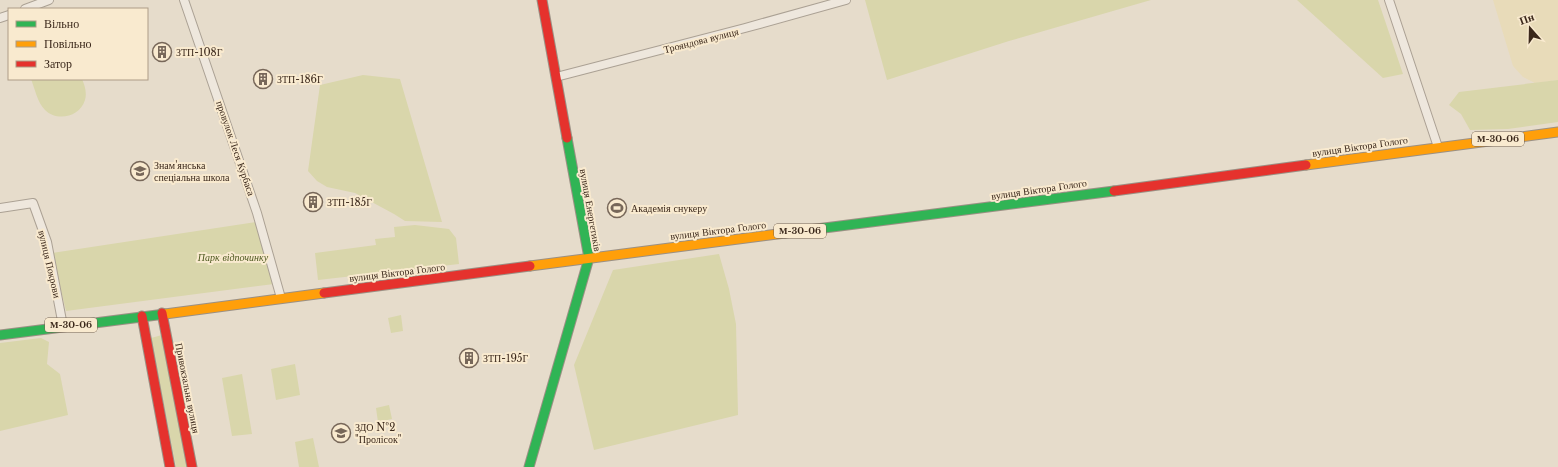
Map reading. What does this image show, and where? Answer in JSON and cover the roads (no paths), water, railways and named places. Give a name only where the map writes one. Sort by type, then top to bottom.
[{"type":"main road","name":"вулиця Енергетиків","points":[[528,467],[589,258],[542,0]]},
{"type":"main road","name":"М-30-06","points":[[1438,147],[1558,132]]},
{"type":"main road","name":"вулиця Віктора Голого","points":[[0,335],[932,215],[1438,147]]},
{"type":"main road","name":"Привокзальна вулиця","points":[[162,313],[192,467]]},
{"type":"main road","points":[[142,316],[170,467]]},
{"type":"street","points":[[28,8],[49,0]]},
{"type":"street","name":"провулок Леся Курбаса","points":[[184,0],[253,198],[281,298]]},
{"type":"street","name":"Трояндова вулиця","points":[[556,77],[846,0]]},
{"type":"street","points":[[1389,0],[1438,147]]},
{"type":"street","name":"вулиця Покрови","points":[[0,208],[33,203],[47,242],[63,326]]},
{"type":"place","name":"ЗТП-108Г","points":[[162,52]]},
{"type":"place","name":"ЗТП-186Г","points":[[263,79]]},
{"type":"place","name":"Знам'янська спеціальна школа","points":[[140,171]]},
{"type":"place","name":"ЗТП-185Г","points":[[313,202]]},
{"type":"place","name":"Академія снукеру","points":[[617,208]]},
{"type":"place","name":"ЗТП-195Г","points":[[469,358]]},
{"type":"place","name":"ЗДО №2 \"Пролісок\"","points":[[341,433]]},
{"type":"park label","name":"Парк відпочинку","points":[[233,257]]}]
